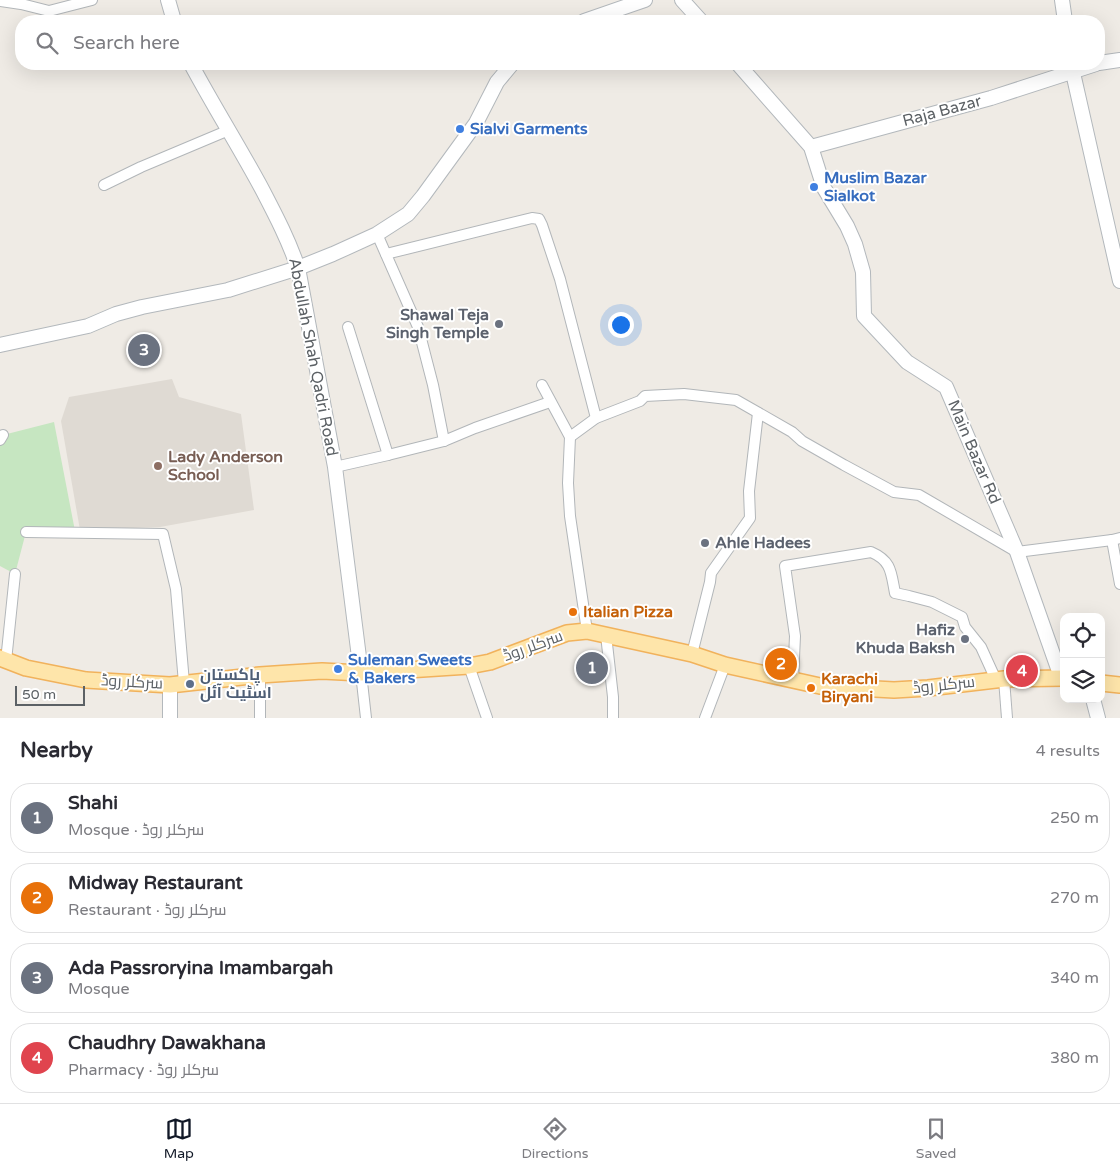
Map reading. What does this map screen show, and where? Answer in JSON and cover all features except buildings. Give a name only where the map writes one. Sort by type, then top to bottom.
[{"type":"main road","name":"سرکلر روڈ","points":[[3,659],[26,668],[86,680],[177,684],[260,675],[322,671],[361,674],[469,666],[490,662],[567,633],[587,630],[692,654],[725,665],[820,686],[894,690],[928,688],[1000,679],[1060,678]]},
{"type":"main road","points":[[1105,683],[1120,685]]},
{"type":"street","points":[[0,1],[49,11],[92,0]]},
{"type":"street","points":[[168,0],[172,15]]},
{"type":"street","points":[[601,15],[645,0]]},
{"type":"street","points":[[682,0],[696,15]]},
{"type":"street","points":[[1062,0],[1064,15]]},
{"type":"street","name":"Raja Bazar","points":[[1105,62],[1120,60]]},
{"type":"street","name":"Abdullah Shah Qadri Road","points":[[194,70],[245,157],[280,224],[298,268],[336,467],[361,674]]},
{"type":"street","points":[[0,344],[88,326],[116,314],[142,307],[228,290],[298,268],[377,234],[408,214],[423,196],[476,123],[497,82],[507,70]]},
{"type":"street","points":[[743,70],[811,146]]},
{"type":"street","name":"Raja Bazar","points":[[811,146],[991,98],[1063,70]]},
{"type":"street","points":[[1072,70],[1120,280]]},
{"type":"street","points":[[104,185],[141,166],[229,130]]},
{"type":"street","name":"Main Bazar Rd","points":[[811,146],[824,188],[847,226],[855,244],[863,272],[864,316],[908,362],[946,387],[1017,552],[1060,672]]},
{"type":"street","points":[[386,254],[532,218],[539,219],[560,279],[596,418]]},
{"type":"street","points":[[377,234],[418,327],[433,385],[444,441]]},
{"type":"street","points":[[348,326],[388,456]]},
{"type":"street","points":[[542,385],[570,437],[568,483],[570,516],[587,630]]},
{"type":"street","points":[[570,437],[596,418],[640,401],[645,396],[684,394],[736,400],[844,465],[894,492],[920,495],[1017,552],[1116,539],[1120,584]]},
{"type":"street","points":[[336,467],[444,441],[550,402]]},
{"type":"street","points":[[692,654],[711,573],[750,518],[749,491],[758,413]]},
{"type":"street","points":[[26,532],[163,534],[176,589],[177,684],[170,718]]},
{"type":"street","points":[[793,680],[795,636],[785,566],[870,552],[879,555],[886,562],[891,574],[894,594],[932,602],[962,617],[966,627],[981,647],[1000,679],[1006,718]]},
{"type":"street","points":[[3,659],[15,574]]},
{"type":"street","points":[[606,635],[613,697],[613,718]]},
{"type":"street","points":[[705,718],[725,665]]},
{"type":"street","points":[[469,666],[487,718]]},
{"type":"street","points":[[361,674],[366,718]]},
{"type":"street","points":[[260,675],[260,718]]},
{"type":"street","points":[[1094,703],[1098,718]]},
{"type":"shaded area","name":"Lady Anderson School","points":[[172,379],[179,397],[241,414],[254,510],[160,527],[80,530],[61,421],[69,397]]},
{"type":"green space","points":[[54,422],[75,531],[26,532],[15,574],[0,566],[0,440],[3,435]]},
{"type":"place","name":"Sialvi Garments","points":[[460,129]]},
{"type":"place","name":"Muslim Bazar Sialkot","points":[[814,187]]},
{"type":"place","name":"Shawal Teja Singh Temple","points":[[499,324]]},
{"type":"place","name":"Ada Passroryina Imambargah","points":[[144,350]]},
{"type":"place","name":"Lady Anderson School","points":[[158,466]]},
{"type":"place","name":"Ahle Hadees","points":[[705,543]]},
{"type":"place","name":"Italian Pizza","points":[[573,612]]},
{"type":"place","name":"Hafiz Khuda Baksh","points":[[965,639]]},
{"type":"place","name":"Midway Restaurant","points":[[781,664]]},
{"type":"place","name":"Shahi","points":[[592,668]]},
{"type":"place","name":"Suleman Sweets & Bakers","points":[[338,669]]},
{"type":"place","name":"Chaudhry Dawakhana","points":[[1022,671]]},
{"type":"place","name":"پاکستان اسٹیٹ آئل","points":[[190,684]]},
{"type":"place","name":"Karachi Biryani","points":[[811,688]]}]
